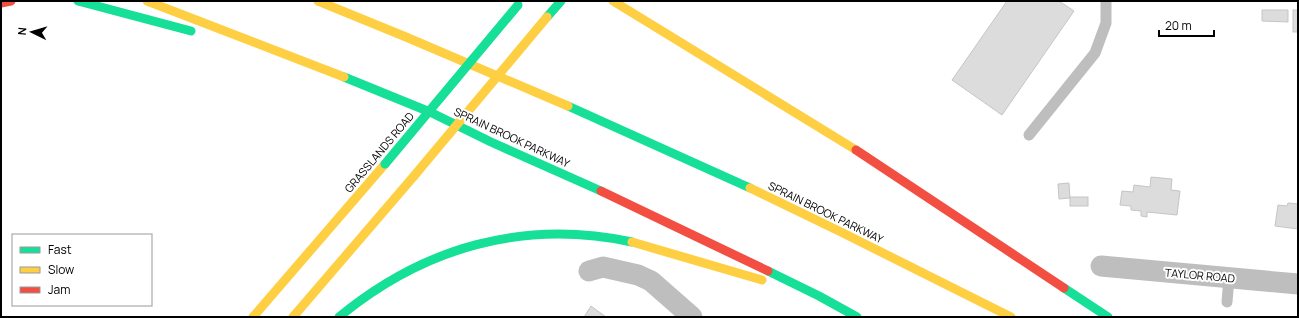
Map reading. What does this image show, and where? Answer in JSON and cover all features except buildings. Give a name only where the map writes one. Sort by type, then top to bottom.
[{"type":"main road","points":[[1,3],[11,1]]},
{"type":"main road","points":[[78,1],[201,34]]},
{"type":"main road","name":"SPRAIN BROOK PARKWAY","points":[[147,1],[314,65],[430,112],[491,142],[607,194],[819,296],[857,317]]},
{"type":"main road","name":"SPRAIN BROOK PARKWAY","points":[[318,1],[469,63],[660,146],[844,233],[1011,317]]},
{"type":"main road","points":[[293,317],[561,1]]},
{"type":"main road","points":[[613,1],[860,153],[1108,317]]},
{"type":"main road","name":"GRASSLANDS ROAD","points":[[253,317],[385,164],[520,3]]},
{"type":"main road","points":[[223,40],[314,65]]},
{"type":"main road","points":[[339,317],[370,293],[396,276],[419,264],[444,254],[492,241],[542,235],[570,234],[622,240],[646,245],[819,296]]},
{"type":"street","name":"TAYLOR ROAD","points":[[1101,266],[1298,284]]},
{"type":"street","points":[[589,271],[603,267],[638,275],[651,281],[692,317]]},
{"type":"lane","points":[[1029,135],[1095,53],[1106,23],[1106,1]]},
{"type":"lane","points":[[1227,302],[1229,278]]},
{"type":"traffic: fast","points":[[78,1],[191,31]]},
{"type":"traffic: fast","points":[[547,17],[561,1]]},
{"type":"traffic: fast","points":[[385,164],[518,5]]},
{"type":"traffic: fast","points":[[344,77],[430,112],[491,142],[601,191]]},
{"type":"traffic: fast","points":[[568,106],[750,188]]},
{"type":"traffic: fast","points":[[339,317],[372,293],[405,273],[440,256],[476,245],[514,237],[552,234],[592,236],[632,242]]},
{"type":"traffic: fast","points":[[768,271],[819,296],[857,317]]},
{"type":"traffic: fast","points":[[1064,288],[1108,317]]},
{"type":"traffic: slow","points":[[147,1],[344,77]]},
{"type":"traffic: slow","points":[[318,1],[568,106]]},
{"type":"traffic: slow","points":[[613,1],[856,150]]},
{"type":"traffic: slow","points":[[414,176],[547,17]]},
{"type":"traffic: slow","points":[[253,317],[385,164]]},
{"type":"traffic: slow","points":[[293,317],[414,176]]},
{"type":"traffic: slow","points":[[750,188],[1011,317]]},
{"type":"traffic: slow","points":[[632,242],[762,280]]},
{"type":"traffic: jam","points":[[1,3],[11,1]]},
{"type":"traffic: jam","points":[[856,150],[1064,288]]},
{"type":"traffic: jam","points":[[601,191],[768,271]]}]
